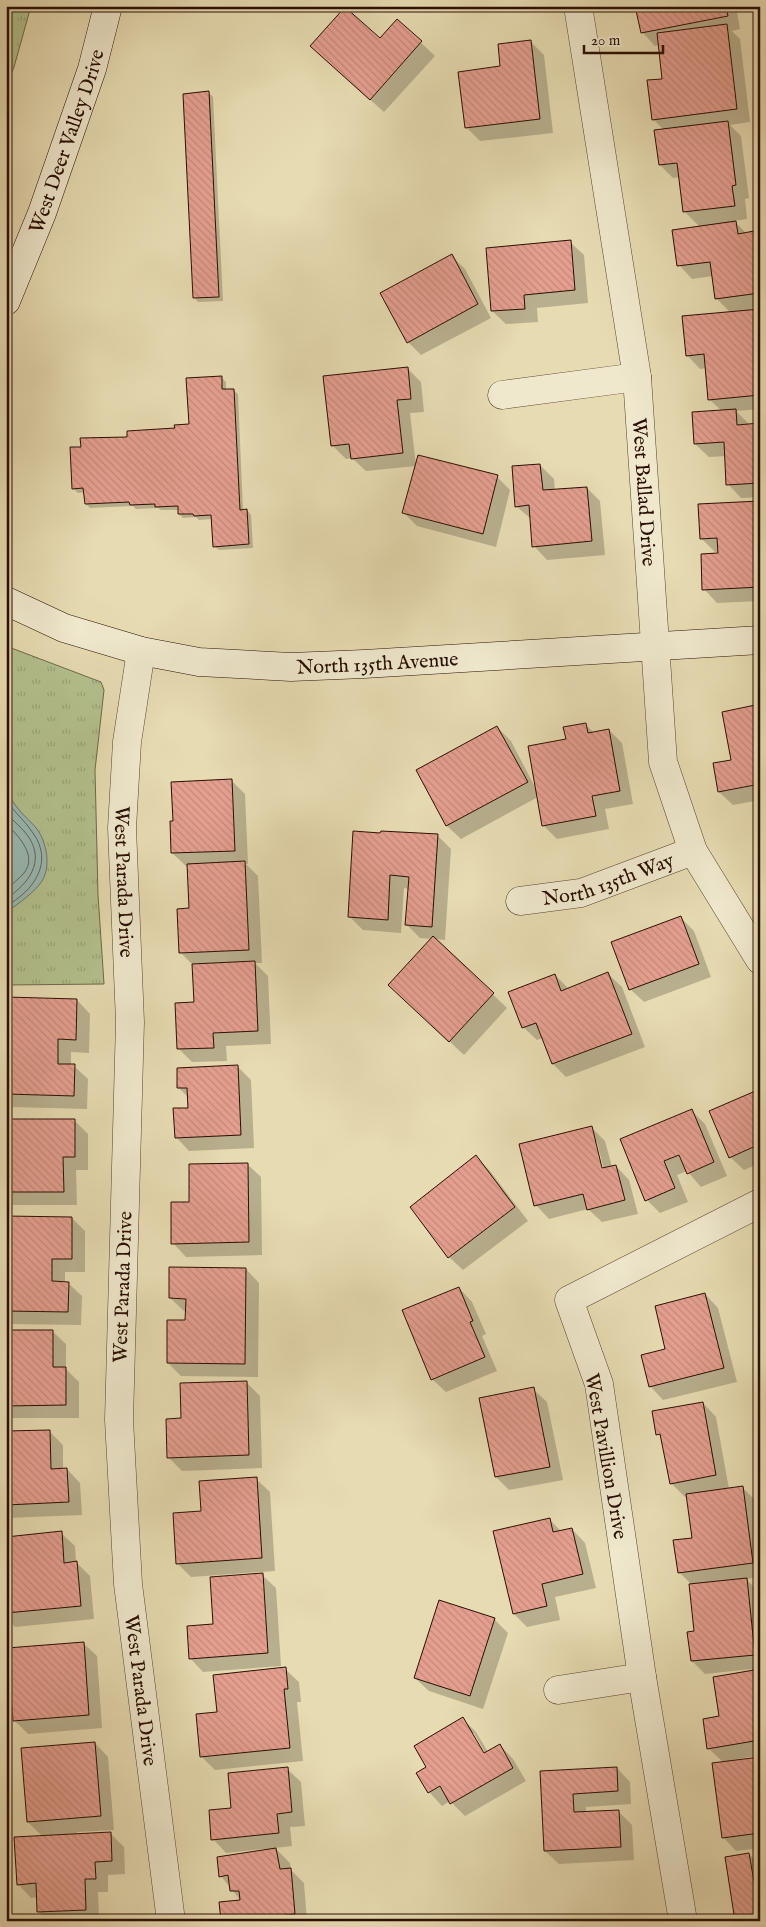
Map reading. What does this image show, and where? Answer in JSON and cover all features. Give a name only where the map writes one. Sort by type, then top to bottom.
[{"type":"street","name":"West Deer Valley Drive","points":[[6,301],[42,213],[92,69],[108,6]]},
{"type":"street","name":"West Ballad Drive","points":[[578,6],[637,377],[663,762],[693,851],[760,960]]},
{"type":"street","points":[[502,395],[637,377]]},
{"type":"street","name":"North 135th Avenue","points":[[6,601],[64,628],[141,651],[199,662],[291,667],[760,640]]},
{"type":"street","name":"West Parada Drive","points":[[141,651],[128,742],[122,828],[130,1022],[119,1420],[128,1584],[170,1921]]},
{"type":"street","name":"North 135th Way","points":[[520,901],[581,893],[693,851]]},
{"type":"street","name":"West Pavillion Drive","points":[[683,1921],[642,1677],[599,1384],[569,1300],[760,1203]]},
{"type":"street","points":[[558,1690],[642,1677]]},
{"type":"green space","points":[[6,6],[31,6],[14,67],[6,87]]},
{"type":"green space","points":[[6,646],[101,682],[104,690],[95,770],[98,895],[104,984],[6,985]]},
{"type":"water","points":[[6,785],[14,804],[35,826],[40,835],[47,855],[47,862],[45,875],[39,885],[26,898],[6,912]]},
{"type":"building","points":[[635,6],[726,6],[728,16],[641,33]]},
{"type":"building","points":[[345,7],[380,38],[397,19],[422,41],[370,100],[310,46]]},
{"type":"building","points":[[727,24],[737,109],[652,120],[647,80],[662,79],[657,33]]},
{"type":"building","points":[[531,40],[540,119],[465,128],[458,72],[500,66],[498,44]]},
{"type":"building","points":[[209,91],[219,297],[193,298],[183,94]]},
{"type":"building","points":[[728,121],[736,185],[732,186],[735,206],[683,212],[677,163],[659,165],[654,130]]},
{"type":"building","points":[[736,221],[738,234],[754,231],[760,268],[760,293],[715,299],[710,262],[677,266],[672,230]]},
{"type":"building","points":[[571,240],[575,290],[524,295],[525,309],[491,311],[486,248]]},
{"type":"building","points":[[452,254],[478,304],[407,343],[380,293]]},
{"type":"building","points":[[760,309],[760,395],[708,400],[704,354],[686,356],[682,316]]},
{"type":"building","points":[[408,367],[411,399],[397,400],[403,453],[351,459],[349,444],[331,446],[323,376]]},
{"type":"building","points":[[222,376],[222,389],[234,389],[240,510],[247,509],[249,544],[213,547],[211,515],[194,516],[193,514],[178,514],[178,506],[155,507],[155,504],[130,505],[129,502],[85,504],[83,488],[72,489],[70,447],[81,447],[80,438],[127,437],[127,431],[175,428],[174,425],[189,424],[186,378]]},
{"type":"building","points":[[736,409],[737,425],[760,423],[760,483],[726,485],[724,442],[694,444],[692,412]]},
{"type":"building","points":[[418,455],[498,475],[483,534],[402,513]]},
{"type":"building","points":[[540,464],[543,490],[587,487],[592,541],[532,547],[529,505],[515,507],[512,466]]},
{"type":"building","points":[[760,501],[760,587],[702,590],[701,554],[718,553],[717,538],[700,539],[698,504]]},
{"type":"building","points":[[760,704],[760,784],[718,792],[713,763],[731,760],[722,712]]},
{"type":"building","points":[[586,723],[588,733],[609,729],[620,791],[592,796],[596,816],[542,826],[528,746],[566,739],[563,727]]},
{"type":"building","points":[[497,726],[528,782],[446,826],[416,770]]},
{"type":"building","points":[[232,779],[235,851],[171,853],[170,821],[173,821],[171,782]]},
{"type":"building","points":[[353,831],[438,834],[432,927],[405,925],[409,877],[390,875],[388,920],[348,917]]},
{"type":"building","points":[[245,861],[249,950],[179,953],[177,909],[189,908],[187,864]]},
{"type":"building","points":[[681,916],[699,964],[629,990],[611,942]]},
{"type":"building","points":[[433,936],[494,993],[449,1042],[388,985]]},
{"type":"building","points":[[255,961],[258,1031],[213,1033],[214,1048],[177,1049],[175,1003],[194,1002],[192,964]]},
{"type":"building","points":[[608,972],[632,1034],[552,1064],[536,1023],[522,1028],[508,992],[555,974],[561,991]]},
{"type":"building","points":[[6,997],[77,999],[76,1040],[58,1039],[58,1064],[75,1064],[74,1096],[6,1094]]},
{"type":"building","points":[[238,1065],[241,1135],[175,1138],[173,1108],[188,1108],[187,1088],[177,1088],[177,1068]]},
{"type":"building","points":[[760,1089],[760,1144],[729,1158],[709,1111]]},
{"type":"building","points":[[692,1109],[714,1162],[687,1174],[679,1155],[664,1161],[675,1188],[645,1201],[620,1139]]},
{"type":"building","points":[[6,1119],[75,1119],[75,1157],[63,1157],[64,1192],[6,1192]]},
{"type":"building","points":[[592,1126],[602,1168],[616,1165],[625,1200],[587,1210],[583,1194],[534,1206],[519,1144]]},
{"type":"building","points":[[476,1155],[515,1207],[448,1258],[410,1207]]},
{"type":"building","points":[[248,1163],[249,1242],[171,1244],[171,1202],[189,1202],[189,1164]]},
{"type":"building","points":[[6,1216],[72,1217],[72,1259],[52,1259],[52,1281],[69,1282],[68,1312],[6,1311]]},
{"type":"building","points":[[169,1267],[246,1268],[245,1364],[167,1363],[167,1320],[185,1320],[186,1299],[169,1298]]},
{"type":"building","points":[[459,1287],[473,1321],[470,1322],[485,1357],[431,1380],[402,1310]]},
{"type":"building","points":[[705,1293],[724,1368],[649,1387],[641,1355],[665,1349],[655,1306]]},
{"type":"building","points":[[6,1330],[53,1330],[53,1367],[66,1367],[66,1405],[6,1406]]},
{"type":"building","points":[[247,1381],[249,1455],[167,1458],[166,1419],[181,1418],[180,1383]]},
{"type":"building","points":[[534,1387],[550,1467],[495,1477],[479,1398]]},
{"type":"building","points":[[703,1402],[716,1475],[670,1484],[660,1434],[656,1435],[652,1411]]},
{"type":"building","points":[[50,1430],[51,1469],[67,1468],[69,1502],[6,1505],[6,1431]]},
{"type":"building","points":[[257,1477],[262,1558],[176,1564],[173,1513],[201,1511],[199,1481]]},
{"type":"building","points":[[743,1486],[753,1563],[678,1573],[673,1540],[692,1538],[686,1494]]},
{"type":"building","points":[[550,1518],[553,1532],[572,1528],[583,1574],[542,1584],[547,1606],[513,1614],[493,1531]]},
{"type":"building","points":[[62,1531],[64,1563],[77,1561],[81,1606],[6,1613],[6,1537]]},
{"type":"building","points":[[263,1573],[268,1653],[189,1659],[187,1626],[213,1624],[210,1577]]},
{"type":"building","points":[[747,1578],[755,1655],[691,1661],[687,1632],[694,1631],[689,1584]]},
{"type":"building","points":[[439,1600],[495,1618],[470,1696],[414,1678]]},
{"type":"building","points":[[84,1642],[89,1715],[13,1721],[7,1648]]},
{"type":"building","points":[[286,1667],[288,1689],[284,1689],[290,1748],[200,1757],[196,1714],[217,1712],[213,1675]]},
{"type":"building","points":[[760,1669],[760,1740],[707,1749],[703,1719],[719,1716],[713,1677]]},
{"type":"building","points":[[463,1717],[484,1753],[500,1744],[513,1768],[450,1804],[440,1786],[428,1793],[416,1773],[426,1767],[414,1746]]},
{"type":"building","points":[[95,1742],[101,1816],[27,1822],[21,1748]]},
{"type":"building","points":[[760,1757],[760,1833],[722,1838],[712,1763]]},
{"type":"building","points":[[288,1767],[292,1812],[277,1814],[279,1833],[211,1840],[209,1810],[231,1808],[228,1773]]},
{"type":"building","points":[[617,1767],[618,1791],[573,1794],[574,1812],[619,1810],[621,1847],[544,1851],[540,1771]]},
{"type":"building","points":[[111,1832],[112,1861],[95,1862],[96,1879],[85,1879],[86,1910],[37,1912],[36,1883],[17,1885],[14,1837]]},
{"type":"building","points":[[276,1848],[280,1869],[291,1868],[295,1914],[263,1918],[263,1921],[221,1921],[219,1902],[240,1900],[239,1891],[230,1891],[228,1875],[219,1877],[217,1857]]},
{"type":"building","points":[[749,1853],[756,1893],[760,1892],[760,1921],[735,1921],[725,1857]]},
{"type":"building","points":[[116,1916],[116,1921],[59,1921]]}]
